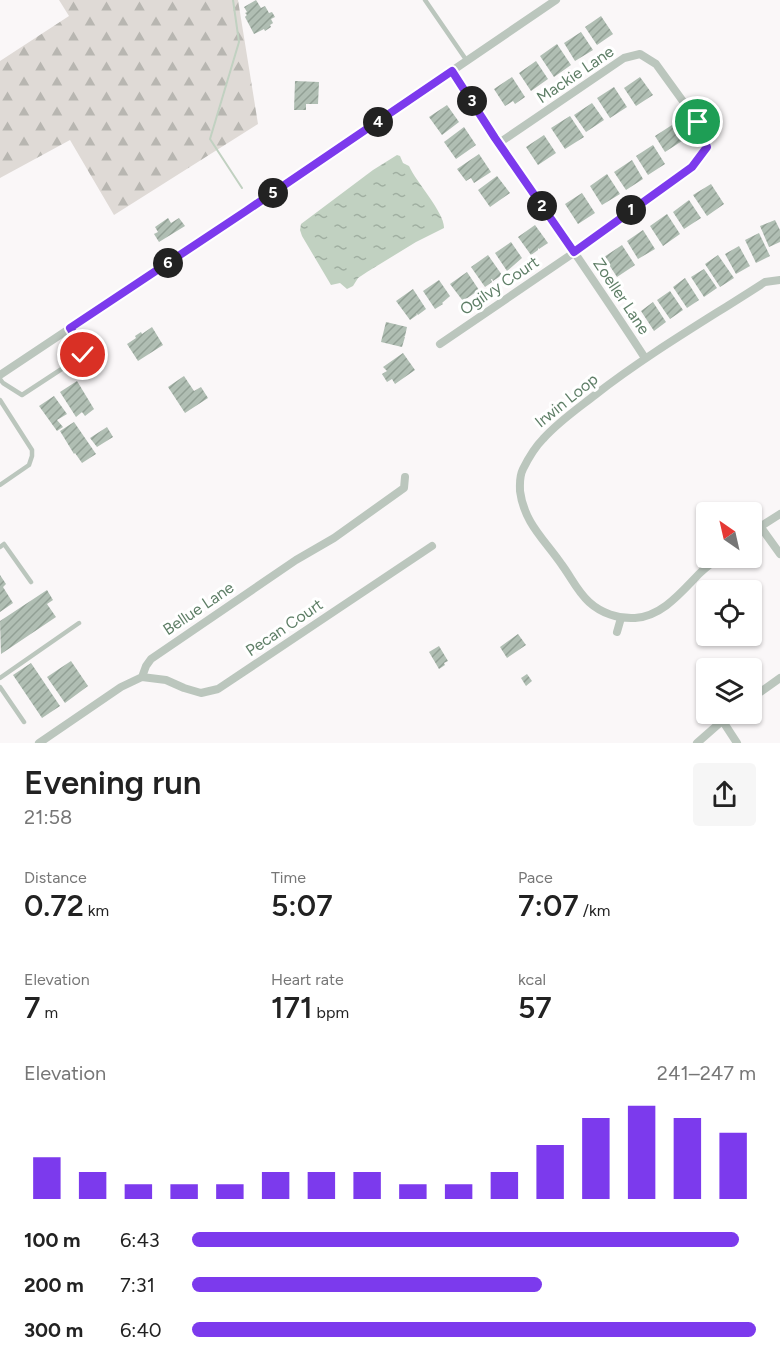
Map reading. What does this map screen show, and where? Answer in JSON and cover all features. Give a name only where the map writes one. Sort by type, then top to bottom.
[{"type":"street","points":[[0,377],[467,61],[551,1]]},
{"type":"street","name":"Mackie Lane","points":[[499,143],[624,58],[640,54],[656,64],[698,122],[707,147],[692,167],[574,252]]},
{"type":"street","name":"Zoeller Lane","points":[[452,71],[645,358]]},
{"type":"street","name":"Ogilvy Court","points":[[440,344],[574,252]]},
{"type":"street","name":"Irwin Loop","points":[[621,618],[603,612],[579,592],[557,558],[537,534],[528,520],[521,498],[519,477],[541,440],[645,358],[765,282],[780,280]]},
{"type":"street","name":"Bellue Lane","points":[[39,743],[121,687],[142,677],[151,659],[296,560],[334,538],[404,488],[405,477]]},
{"type":"street","points":[[762,525],[780,514]]},
{"type":"street","points":[[762,529],[780,555]]},
{"type":"street","name":"Pecan Court","points":[[142,677],[166,680],[201,693],[218,689],[432,546]]},
{"type":"street","points":[[617,632],[621,618],[637,618],[655,612],[670,603],[706,568]]},
{"type":"street","points":[[762,691],[780,678]]},
{"type":"street","points":[[697,743],[718,724]]},
{"type":"street","points":[[725,724],[738,743]]},
{"type":"lane","points":[[425,0],[467,61]]},
{"type":"lane","points":[[0,377],[3,383],[22,395],[83,355],[70,328]]},
{"type":"lane","points":[[0,400],[32,450],[28,465],[0,485]]},
{"type":"lane","points":[[0,547],[4,544],[31,582]]},
{"type":"lane","points":[[0,678],[79,624]]},
{"type":"lane","points":[[0,687],[24,722]]},
{"type":"green space","points":[[59,0],[238,0],[258,124],[114,215],[70,140],[0,178],[0,61],[69,16]]},
{"type":"water","points":[[397,155],[403,163],[409,166],[435,206],[444,228],[367,272],[358,278],[353,286],[347,289],[340,283],[331,285],[302,236],[301,224],[373,170]]},
{"type":"building","points":[[256,0],[261,8],[265,6],[275,17],[271,19],[273,23],[271,27],[254,34],[245,17],[247,12],[244,7]]},
{"type":"building","points":[[601,16],[613,34],[597,45],[585,27]]},
{"type":"building","points":[[581,32],[593,50],[575,61],[564,43]]},
{"type":"building","points":[[557,44],[571,65],[554,77],[540,56]]},
{"type":"building","points":[[536,61],[548,79],[531,91],[519,73]]},
{"type":"building","points":[[512,77],[525,97],[515,104],[513,101],[505,106],[494,89]]},
{"type":"building","points":[[640,77],[653,95],[636,106],[624,88]]},
{"type":"building","points":[[295,81],[319,82],[318,104],[306,104],[306,110],[294,110]]},
{"type":"building","points":[[614,87],[627,107],[610,118],[597,98]]},
{"type":"building","points":[[592,103],[604,120],[586,132],[574,115]]},
{"type":"building","points":[[447,105],[459,122],[442,135],[429,117]]},
{"type":"building","points":[[570,116],[584,137],[565,149],[551,128]]},
{"type":"building","points":[[672,125],[682,141],[665,152],[655,136]]},
{"type":"building","points":[[464,127],[476,145],[456,159],[444,142]]},
{"type":"building","points":[[544,135],[556,153],[538,165],[526,147]]},
{"type":"building","points":[[653,145],[665,164],[648,175],[636,156]]},
{"type":"building","points":[[479,154],[491,172],[474,183],[471,178],[466,181],[457,169]]},
{"type":"building","points":[[632,160],[643,179],[626,190],[614,172]]},
{"type":"building","points":[[607,174],[620,194],[602,205],[590,186]]},
{"type":"building","points":[[497,176],[510,193],[490,207],[478,190]]},
{"type":"building","points":[[711,184],[724,204],[707,216],[693,195]]},
{"type":"building","points":[[582,193],[595,213],[578,224],[565,204]]},
{"type":"building","points":[[689,200],[701,218],[684,229],[673,212]]},
{"type":"building","points":[[667,214],[680,234],[663,246],[650,226]]},
{"type":"building","points":[[168,218],[171,223],[179,218],[185,226],[159,242],[154,234],[158,232],[155,227]]},
{"type":"building","points":[[775,220],[780,230],[780,242],[769,247],[760,226]]},
{"type":"building","points":[[535,225],[548,243],[531,255],[518,237]]},
{"type":"building","points":[[643,230],[655,249],[638,259],[627,241]]},
{"type":"building","points":[[759,233],[770,256],[756,263],[745,240]]},
{"type":"building","points":[[511,242],[522,258],[507,271],[495,253]]},
{"type":"building","points":[[622,245],[635,265],[617,277],[604,257]]},
{"type":"building","points":[[739,246],[750,266],[736,274],[725,254]]},
{"type":"building","points":[[488,255],[502,275],[493,281],[491,279],[492,282],[485,287],[471,267]]},
{"type":"building","points":[[718,255],[734,278],[720,287],[705,264]]},
{"type":"building","points":[[704,269],[717,288],[704,297],[691,277]]},
{"type":"building","points":[[467,272],[479,290],[463,301],[450,284]]},
{"type":"building","points":[[685,278],[699,300],[687,308],[673,287]]},
{"type":"building","points":[[439,280],[450,296],[435,309],[423,291]]},
{"type":"building","points":[[413,289],[426,309],[418,315],[416,313],[417,315],[410,320],[396,301]]},
{"type":"building","points":[[670,291],[683,310],[670,319],[657,300]]},
{"type":"building","points":[[653,302],[666,322],[654,331],[641,311]]},
{"type":"building","points":[[386,322],[407,327],[402,347],[381,342]]},
{"type":"building","points":[[152,327],[163,345],[138,361],[127,344],[136,338],[135,336]]},
{"type":"building","points":[[403,353],[415,370],[395,384],[392,379],[387,382],[382,374],[387,371],[383,367]]},
{"type":"building","points":[[184,376],[194,391],[201,387],[208,398],[185,413],[168,387]]},
{"type":"building","points":[[77,381],[94,409],[85,416],[82,412],[76,417],[60,392]]},
{"type":"building","points":[[54,396],[67,414],[57,420],[63,427],[57,431],[39,406]]},
{"type":"building","points":[[74,422],[96,454],[82,463],[60,431]]},
{"type":"building","points":[[107,427],[113,437],[97,447],[90,438]]},
{"type":"building","points":[[0,575],[6,584],[3,587],[13,603],[0,612]]},
{"type":"building","points":[[47,590],[53,600],[47,604],[56,617],[1,654],[0,621]]},
{"type":"building","points":[[518,634],[526,645],[507,658],[500,647]]},
{"type":"building","points":[[439,646],[448,661],[439,669],[429,652]]},
{"type":"building","points":[[71,661],[88,686],[65,703],[47,677]]},
{"type":"building","points":[[31,663],[60,706],[42,718],[13,675]]},
{"type":"building","points":[[527,674],[532,681],[526,686],[521,678]]},
{"type":"waterway","points":[[233,0],[239,42],[210,139],[242,188]]},
{"type":"route","points":[[83,355],[70,328],[452,71],[574,252],[692,167],[707,147],[698,122]]}]
